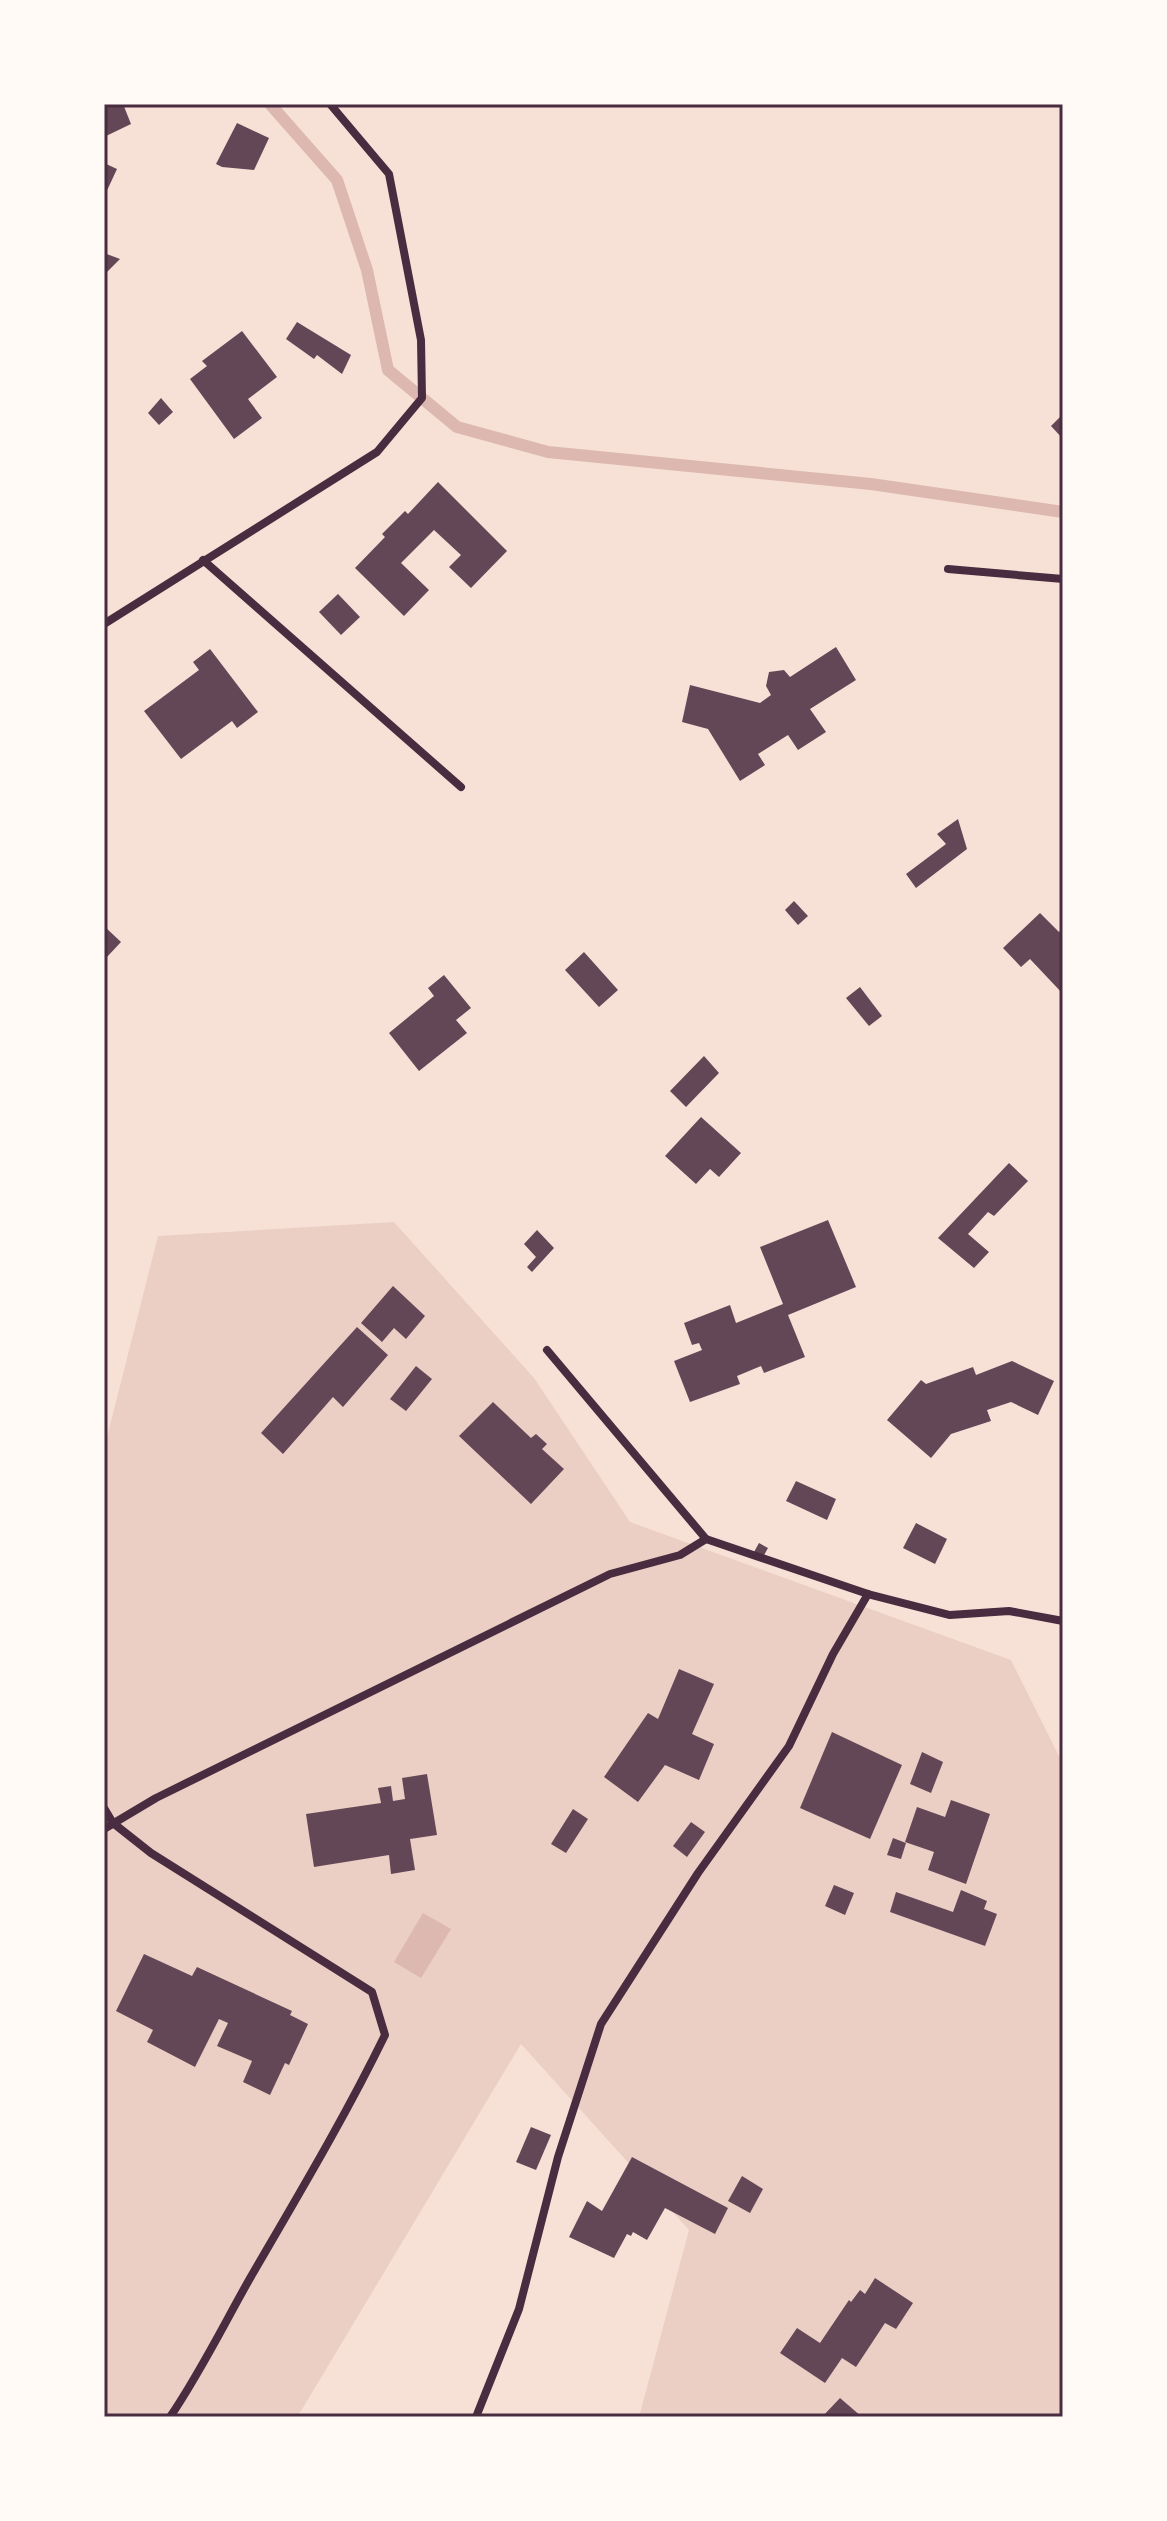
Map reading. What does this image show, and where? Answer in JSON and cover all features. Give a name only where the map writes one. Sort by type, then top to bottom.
[{"type":"street","points":[[104,624],[377,452],[422,398],[421,340],[389,174],[330,104]]},
{"type":"street","points":[[203,560],[461,787]]},
{"type":"street","points":[[948,569],[1063,579]]},
{"type":"street","points":[[547,1350],[706,1539],[868,1594],[950,1615],[1009,1611],[1063,1621]]},
{"type":"street","points":[[104,1829],[156,1798],[610,1574],[680,1555],[706,1539]]},
{"type":"street","points":[[476,2417],[519,2309],[558,2157],[601,2024],[698,1873],[789,1746],[833,1654],[868,1594]]},
{"type":"street","points":[[104,1808],[113,1823],[151,1853],[372,1992],[385,2035],[355,2096],[235,2305],[200,2374],[170,2417]]},
{"type":"shaded area","points":[[394,1222],[534,1378],[630,1522],[1011,1660],[1063,1764],[1063,2417],[639,2417],[689,2230],[521,2044],[295,2417],[104,2417],[104,1449],[158,1236]]},
{"type":"shaded area","points":[[423,1913],[451,1929],[421,1978],[394,1962]]},
{"type":"building","points":[[104,104],[123,104],[131,124],[104,137]]},
{"type":"building","points":[[237,123],[269,138],[254,170],[216,164]]},
{"type":"building","points":[[104,163],[117,169],[104,197]]},
{"type":"building","points":[[104,253],[120,259],[104,275]]},
{"type":"building","points":[[297,322],[351,355],[342,374],[317,355],[314,359],[286,339]]},
{"type":"building","points":[[242,331],[277,377],[248,399],[262,418],[234,439],[190,379],[207,366],[202,361]]},
{"type":"building","points":[[161,398],[173,412],[159,425],[148,413]]},
{"type":"building","points":[[1063,414],[1063,439],[1051,426]]},
{"type":"building","points":[[438,482],[507,551],[471,588],[449,567],[461,555],[434,530],[401,563],[429,590],[404,616],[355,568],[385,537],[382,534],[405,511],[408,514]]},
{"type":"building","points":[[338,594],[360,617],[341,635],[319,612]]},
{"type":"building","points":[[836,647],[856,680],[810,709],[826,732],[798,750],[788,735],[758,754],[765,765],[740,781],[708,729],[682,722],[690,685],[760,703],[771,695],[766,686],[769,672],[784,670],[790,677]]},
{"type":"building","points":[[210,649],[258,712],[237,728],[232,721],[181,759],[144,711],[199,670],[193,662]]},
{"type":"building","points":[[958,819],[967,849],[916,888],[906,874],[946,844],[937,834]]},
{"type":"building","points":[[794,901],[808,916],[798,925],[785,910]]},
{"type":"building","points":[[1040,913],[1059,932],[1063,928],[1063,994],[1030,959],[1021,967],[1003,948]]},
{"type":"building","points":[[104,926],[121,942],[106,958],[104,956]]},
{"type":"building","points":[[584,952],[618,990],[599,1007],[565,970]]},
{"type":"building","points":[[444,975],[471,1008],[456,1020],[467,1033],[419,1071],[389,1033],[434,996],[428,988]]},
{"type":"building","points":[[860,987],[882,1016],[869,1026],[846,998]]},
{"type":"building","points":[[704,1056],[719,1073],[686,1107],[670,1091]]},
{"type":"building","points":[[701,1117],[741,1153],[719,1177],[710,1169],[696,1184],[665,1156]]},
{"type":"building","points":[[1009,1163],[1028,1181],[994,1216],[988,1212],[968,1234],[989,1252],[974,1268],[938,1238]]},
{"type":"building","points":[[828,1220],[856,1287],[788,1315],[805,1357],[764,1373],[761,1366],[737,1376],[740,1384],[690,1402],[674,1361],[702,1350],[699,1343],[692,1345],[684,1323],[730,1305],[736,1323],[783,1304],[760,1247]]},
{"type":"building","points":[[537,1230],[554,1248],[532,1272],[527,1267],[536,1257],[524,1244]]},
{"type":"building","points":[[393,1286],[425,1316],[406,1339],[394,1328],[382,1342],[361,1323]]},
{"type":"building","points":[[357,1327],[388,1355],[343,1407],[333,1397],[283,1454],[261,1433]]},
{"type":"building","points":[[1012,1361],[1054,1381],[1038,1415],[1011,1402],[987,1410],[991,1421],[951,1434],[931,1458],[887,1420],[921,1380],[926,1384],[973,1367],[976,1375]]},
{"type":"building","points":[[416,1366],[432,1379],[406,1411],[390,1399]]},
{"type":"building","points":[[493,1402],[531,1438],[536,1434],[547,1444],[542,1449],[564,1469],[531,1504],[459,1436]]},
{"type":"building","points":[[796,1481],[836,1499],[827,1520],[786,1501]]},
{"type":"building","points":[[916,1523],[947,1539],[935,1564],[903,1548]]},
{"type":"building","points":[[759,1543],[768,1548],[763,1557],[754,1552]]},
{"type":"building","points":[[679,1669],[714,1684],[692,1734],[714,1744],[699,1780],[665,1765],[638,1802],[604,1777],[648,1713],[658,1719]]},
{"type":"building","points":[[832,1732],[902,1765],[870,1839],[800,1808]]},
{"type":"building","points":[[922,1752],[943,1762],[931,1793],[910,1784]]},
{"type":"building","points":[[427,1774],[437,1835],[410,1839],[415,1870],[391,1874],[389,1855],[314,1867],[306,1814],[381,1803],[378,1788],[391,1786],[393,1801],[405,1799],[402,1778]]},
{"type":"building","points":[[951,1800],[990,1814],[966,1884],[928,1870],[934,1852],[905,1842],[917,1807],[945,1817]]},
{"type":"building","points":[[573,1809],[588,1819],[566,1853],[551,1844]]},
{"type":"building","points":[[691,1822],[705,1832],[687,1857],[673,1846]]},
{"type":"building","points":[[893,1838],[906,1843],[901,1859],[887,1855]]},
{"type":"building","points":[[834,1885],[854,1893],[845,1915],[825,1906]]},
{"type":"building","points":[[961,1890],[987,1901],[984,1909],[997,1914],[985,1946],[890,1912],[896,1892],[953,1912]]},
{"type":"building","points":[[144,1954],[192,1976],[197,1967],[292,2011],[290,2015],[308,2024],[289,2065],[285,2063],[270,2095],[243,2082],[252,2061],[217,2046],[228,2023],[219,2019],[195,2067],[147,2042],[153,2030],[116,2011]]},
{"type":"building","points":[[531,2127],[551,2135],[536,2170],[516,2162]]},
{"type":"building","points":[[632,2157],[728,2208],[715,2234],[665,2208],[647,2240],[633,2232],[631,2236],[627,2234],[614,2258],[569,2237],[587,2201],[602,2211]]},
{"type":"building","points":[[742,2176],[763,2189],[750,2213],[728,2201]]},
{"type":"building","points":[[875,2278],[913,2303],[896,2329],[885,2323],[856,2367],[842,2358],[825,2383],[780,2353],[797,2328],[820,2343],[849,2300],[851,2302],[860,2290],[865,2294]]},
{"type":"building","points":[[840,2398],[862,2417],[822,2417]]},
{"type":"waterway","points":[[270,104],[337,180],[367,270],[388,370],[457,427],[548,452],[871,484],[1063,512]]}]
